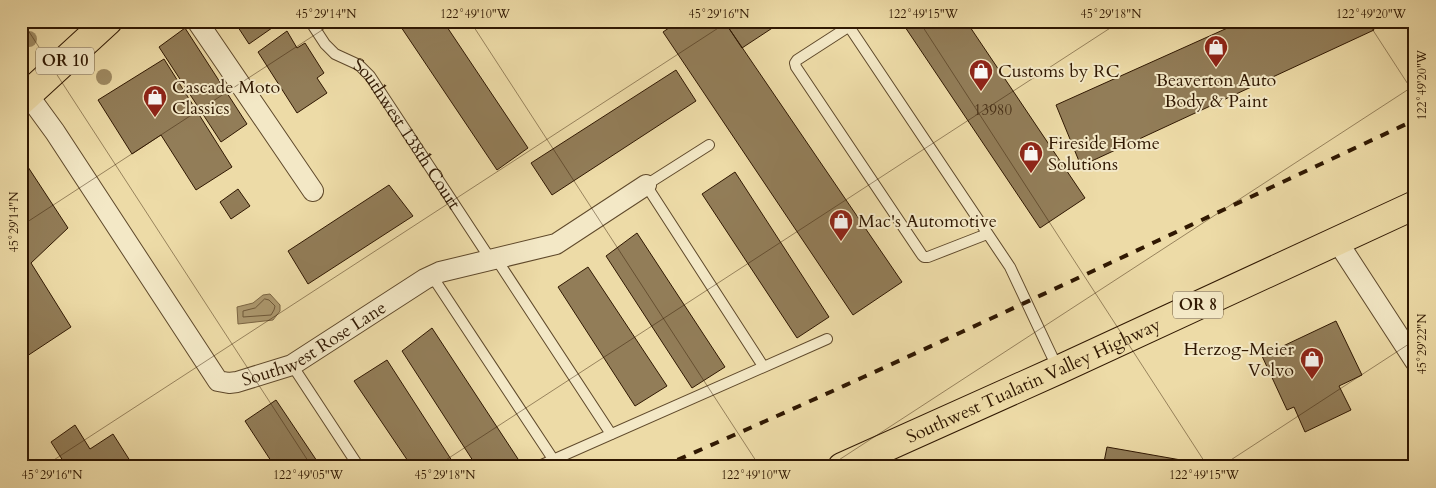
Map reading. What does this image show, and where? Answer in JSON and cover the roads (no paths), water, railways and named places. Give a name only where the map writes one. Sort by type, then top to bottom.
[{"type":"main road","name":"OR 10","points":[[25,98],[108,21]]},
{"type":"main road","name":"Southwest Tualatin Valley Highway","points":[[853,465],[1415,206]]},
{"type":"street","points":[[197,21],[313,191]]},
{"type":"street","name":"Southwest Rose Lane","points":[[25,98],[55,132],[218,381],[229,383],[292,365],[432,276],[561,242],[646,185]]},
{"type":"street","points":[[1337,241],[1415,361]]},
{"type":"lane","name":"Southwest 138th Court","points":[[310,21],[325,44],[336,54],[359,66],[370,76],[611,434]]},
{"type":"lane","points":[[987,234],[924,258],[796,66],[797,60],[846,29],[849,28],[852,31],[1010,267],[1058,370]]},
{"type":"lane","name":"Southwest Rose Lane","points":[[646,185],[709,146]]},
{"type":"lane","points":[[646,185],[763,366]]},
{"type":"lane","points":[[432,276],[553,459]]},
{"type":"lane","points":[[537,467],[827,339]]},
{"type":"lane","points":[[292,365],[360,467]]},
{"type":"water","points":[[270,294],[280,305],[280,311],[273,320],[238,324],[237,307],[253,303],[263,295]]},
{"type":"railway","points":[[661,467],[945,340],[1415,120]]},
{"type":"place","name":"Beaverton Auto Body & Paint","points":[[1216,68]]},
{"type":"place","name":"Customs by RC","points":[[981,92]]},
{"type":"place","name":"Cascade Moto Classics","points":[[155,118]]},
{"type":"place","name":"Fireside Home Solutions","points":[[1031,174]]},
{"type":"place","name":"Mac's Automotive","points":[[841,242]]},
{"type":"place","name":"Herzog-Meier Volvo","points":[[1312,380]]}]
